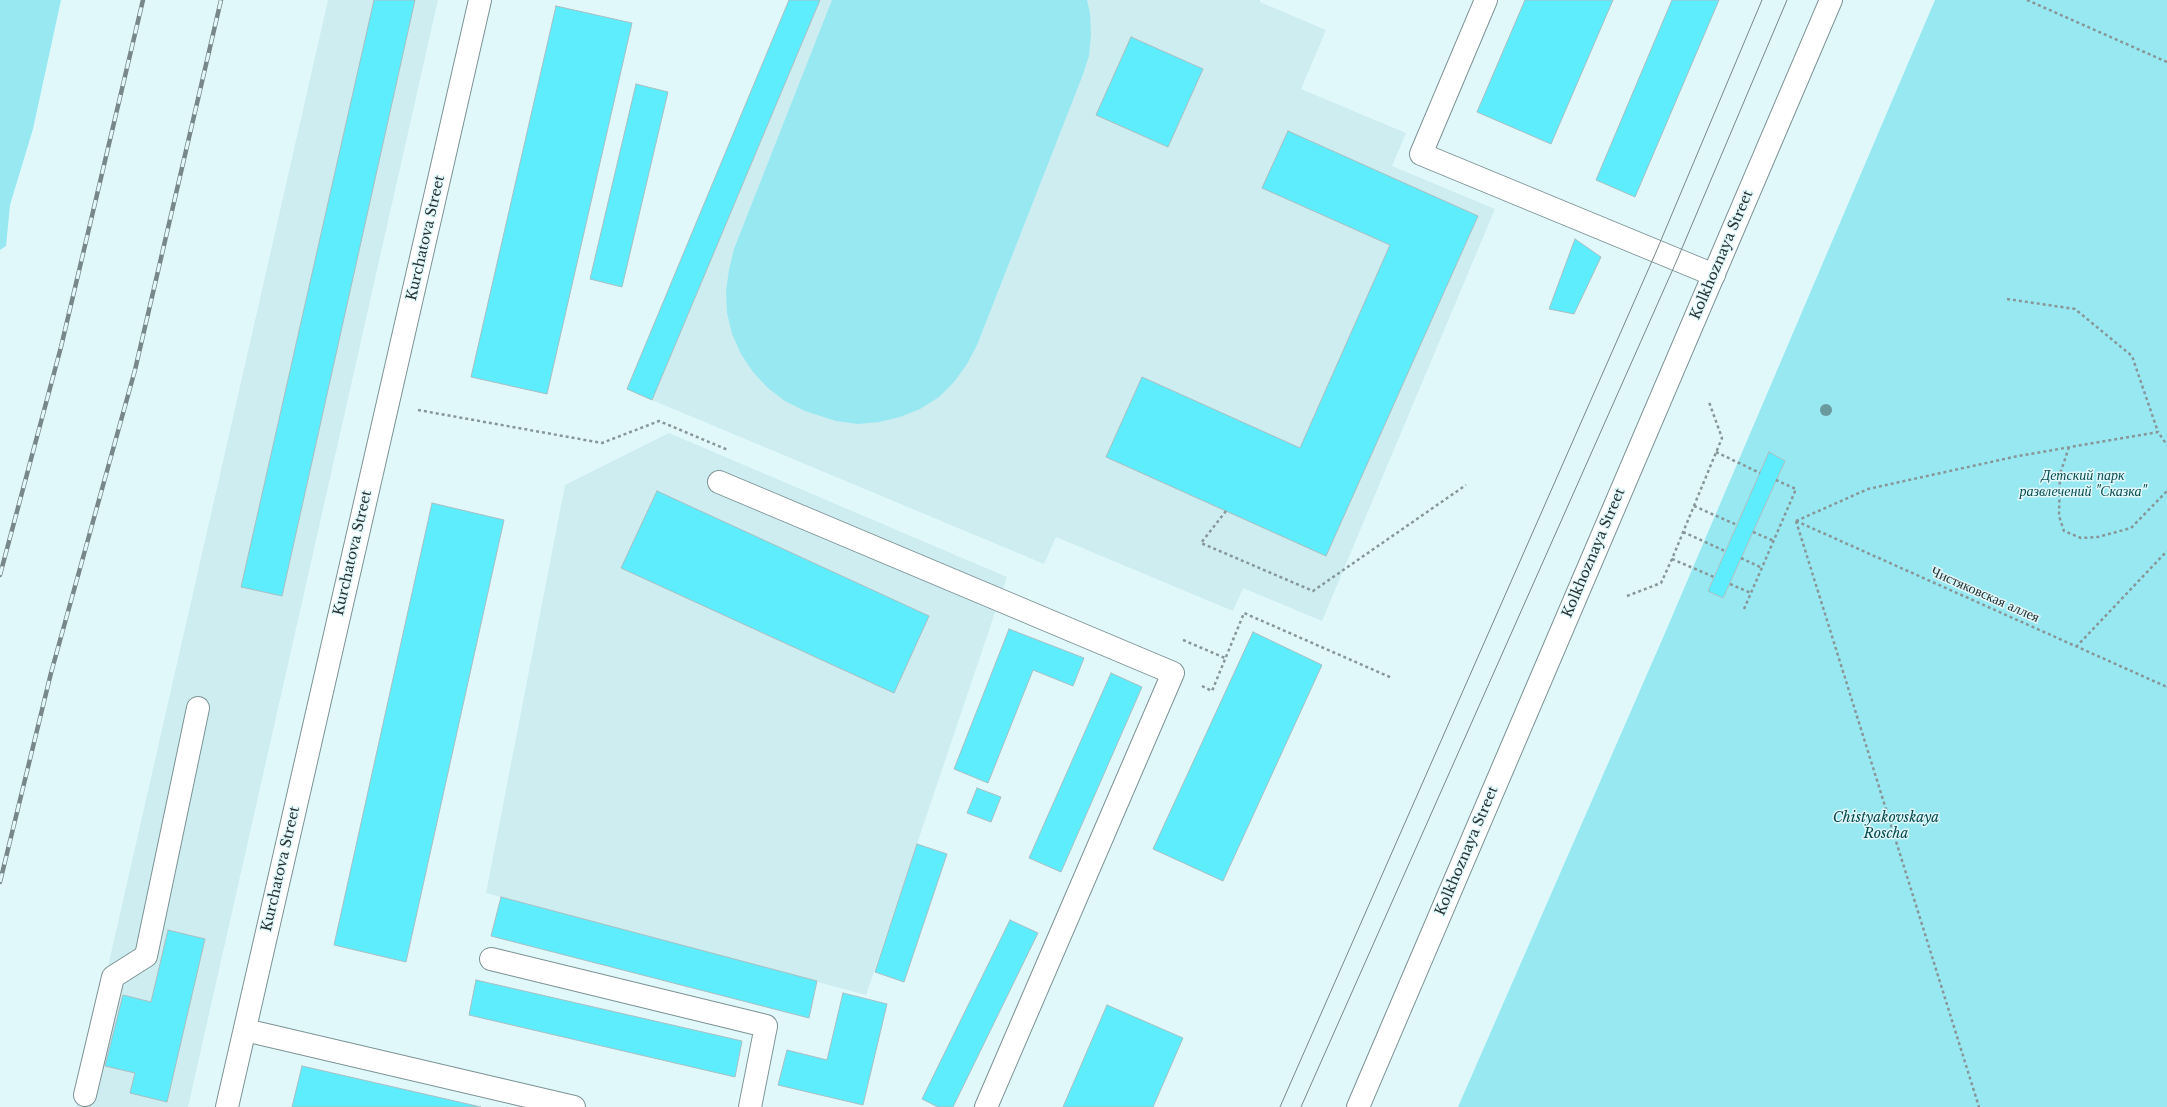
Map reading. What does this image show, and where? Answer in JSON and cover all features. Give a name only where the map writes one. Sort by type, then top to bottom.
[{"type":"main road","name":"Kurchatova Street","points":[[227,1107],[480,0]]},
{"type":"main road","points":[[1486,0],[1421,154],[1714,276]]},
{"type":"main road","name":"Kolkhoznaya Street","points":[[1358,1107],[1831,0]]},
{"type":"main road","points":[[719,482],[1173,673],[986,1107]]},
{"type":"main road","points":[[85,1095],[113,977],[146,956],[198,708]]},
{"type":"main road","points":[[491,959],[766,1026],[750,1107]]},
{"type":"main road","points":[[245,1030],[574,1107]]},
{"type":"path","points":[[2026,0],[2167,62]]},
{"type":"path","points":[[2007,299],[2074,309],[2132,356],[2158,432],[2167,445]]},
{"type":"path","points":[[1627,596],[1661,583],[1672,559],[1722,438],[1709,402]]},
{"type":"path","points":[[1979,1107],[1796,521],[1868,489],[2069,447],[2158,432]]},
{"type":"path","points":[[2069,447],[2060,474],[2059,516],[2064,531],[2081,538],[2098,537],[2132,528],[2167,491]]},
{"type":"path","points":[[1716,452],[1760,473]]},
{"type":"path","points":[[1744,609],[1796,489],[1776,480]]},
{"type":"path","points":[[1226,511],[1201,543],[1313,591],[1466,485]]},
{"type":"path","points":[[1694,506],[1737,525]]},
{"type":"path","name":"Чистяковская аллея","points":[[1796,521],[2167,687]]},
{"type":"path","points":[[1683,532],[1725,551]]},
{"type":"path","points":[[1753,532],[1774,541]]},
{"type":"path","points":[[2076,647],[2167,550]]},
{"type":"path","points":[[1741,558],[1762,568]]},
{"type":"path","points":[[1672,559],[1714,577]]},
{"type":"path","points":[[1730,584],[1751,593]]},
{"type":"path","points":[[1173,673],[1212,690],[1244,612],[1392,678]]},
{"type":"shaded area","points":[[328,0],[438,0],[188,1107],[76,1107]]},
{"type":"shaded area","points":[[820,0],[1260,0],[1260,2],[1326,30],[1301,89],[1406,133],[1392,166],[1495,209],[1322,621],[1243,588],[1233,611],[1056,537],[1044,564],[652,400]]},
{"type":"shaded area","points":[[669,433],[1007,577],[866,995],[486,893],[565,485]]},
{"type":"green space","points":[[0,0],[61,0],[33,129],[10,205],[6,246],[0,250]]},
{"type":"green space","points":[[832,0],[1087,0],[1090,13],[1091,34],[1089,56],[1082,77],[977,345],[967,364],[954,382],[939,397],[920,409],[900,417],[879,422],[858,424],[836,421],[805,411],[785,401],[768,388],[753,372],[741,354],[732,334],[727,313],[726,291],[734,249]]},
{"type":"green space","name":"Chistyakovskaya Roscha","points":[[1935,0],[2167,0],[2167,1107],[1458,1107],[1665,633]],"holes":[[[1769,453],[1785,461],[1723,598],[1708,590]]]},
{"type":"building","points":[[374,0],[415,0],[282,596],[241,587]]},
{"type":"building","points":[[789,0],[820,0],[652,400],[627,389]]},
{"type":"building","points":[[1525,0],[1613,0],[1551,144],[1477,112]]},
{"type":"building","points":[[1672,0],[1719,0],[1635,197],[1596,180]]},
{"type":"building","points":[[556,6],[632,23],[547,394],[471,377]]},
{"type":"building","points":[[1131,37],[1203,69],[1168,147],[1096,115]]},
{"type":"building","points":[[636,84],[668,92],[622,287],[590,279]]},
{"type":"building","points":[[1288,131],[1478,216],[1326,556],[1106,457],[1142,377],[1300,448],[1390,245],[1262,188]]},
{"type":"building","points":[[1575,239],[1601,257],[1574,314],[1549,309]]},
{"type":"building","points":[[1769,452],[1785,461],[1723,598],[1708,591]]},
{"type":"building","points":[[657,491],[929,616],[894,693],[621,568]]},
{"type":"building","points":[[432,503],[504,520],[406,962],[334,945]]},
{"type":"building","points":[[1009,629],[1084,658],[1073,686],[1033,670],[988,783],[954,769]]},
{"type":"building","points":[[1253,632],[1322,665],[1223,881],[1153,849]]},
{"type":"building","points":[[1111,673],[1142,687],[1061,872],[1029,858]]},
{"type":"building","points":[[977,788],[1001,797],[991,822],[967,813]]},
{"type":"building","points":[[917,844],[947,854],[904,982],[875,972]]},
{"type":"building","points":[[501,897],[817,981],[809,1018],[491,936]]},
{"type":"building","points":[[1010,920],[1038,933],[953,1107],[938,1107],[922,1099]]},
{"type":"building","points":[[168,930],[205,939],[167,1102],[130,1093],[135,1073],[105,1066],[123,995],[151,1002]]},
{"type":"building","points":[[476,980],[742,1041],[735,1077],[469,1015]]},
{"type":"building","points":[[843,993],[887,1004],[863,1105],[778,1085],[787,1050],[827,1060]]},
{"type":"building","points":[[1107,1005],[1183,1038],[1153,1107],[1063,1107]]},
{"type":"building","points":[[302,1066],[481,1107],[292,1107]]},
{"type":"tram line","points":[[1280,1107],[1656,252],[1762,0]]},
{"type":"tram line","points":[[1301,1107],[1677,260],[1787,0]]},
{"type":"railway","points":[[0,575],[61,347],[143,0]]},
{"type":"railway","points":[[0,882],[51,673],[135,370],[221,0]]},
{"type":"park label","name":"Детский парк развлечений \"Сказка\"","points":[[2083,484]]}]
